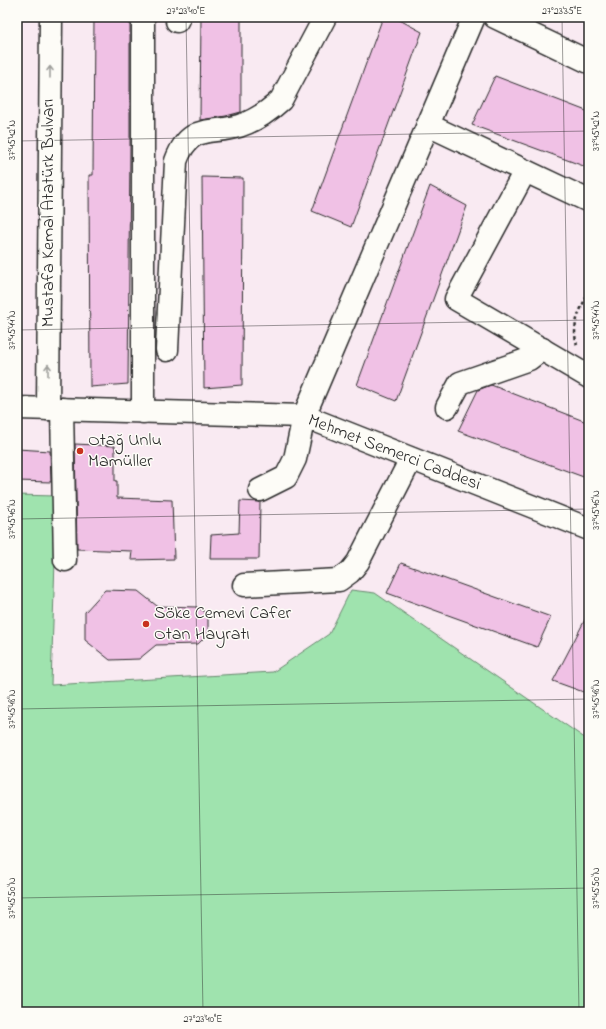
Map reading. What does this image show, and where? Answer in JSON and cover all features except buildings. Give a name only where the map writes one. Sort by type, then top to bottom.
[{"type":"street","name":"Mustafa Kemal Atatürk Bulvarı","points":[[51,17],[55,409],[64,560]]},
{"type":"street","points":[[143,17],[143,412]]},
{"type":"street","points":[[167,350],[176,161],[178,154],[188,140],[201,132],[227,129],[250,122],[266,113],[281,100],[325,17]]},
{"type":"street","points":[[260,490],[286,477],[294,460],[304,416],[474,17]]},
{"type":"street","points":[[495,17],[589,62]]},
{"type":"street","points":[[428,125],[589,201]]},
{"type":"street","points":[[525,171],[456,299],[589,377]]},
{"type":"street","points":[[447,407],[460,383],[529,359],[542,349]]},
{"type":"street","name":"Mehmet Semerci Caddesi","points":[[17,408],[304,416],[589,529]]},
{"type":"street","points":[[244,586],[339,580],[350,572],[358,562],[411,459]]},
{"type":"path","points":[[578,349],[575,339],[576,322],[589,292]]},
{"type":"green space","points":[[17,495],[55,496],[55,560],[51,685],[273,672],[329,634],[351,590],[375,593],[589,741],[589,1012],[17,1012]]},
{"type":"place","name":"Otağ Unlu Mamüller","points":[[80,451]]},
{"type":"place","name":"Söke Cemevi Cafer Otan Hayratı","points":[[146,624]]}]
